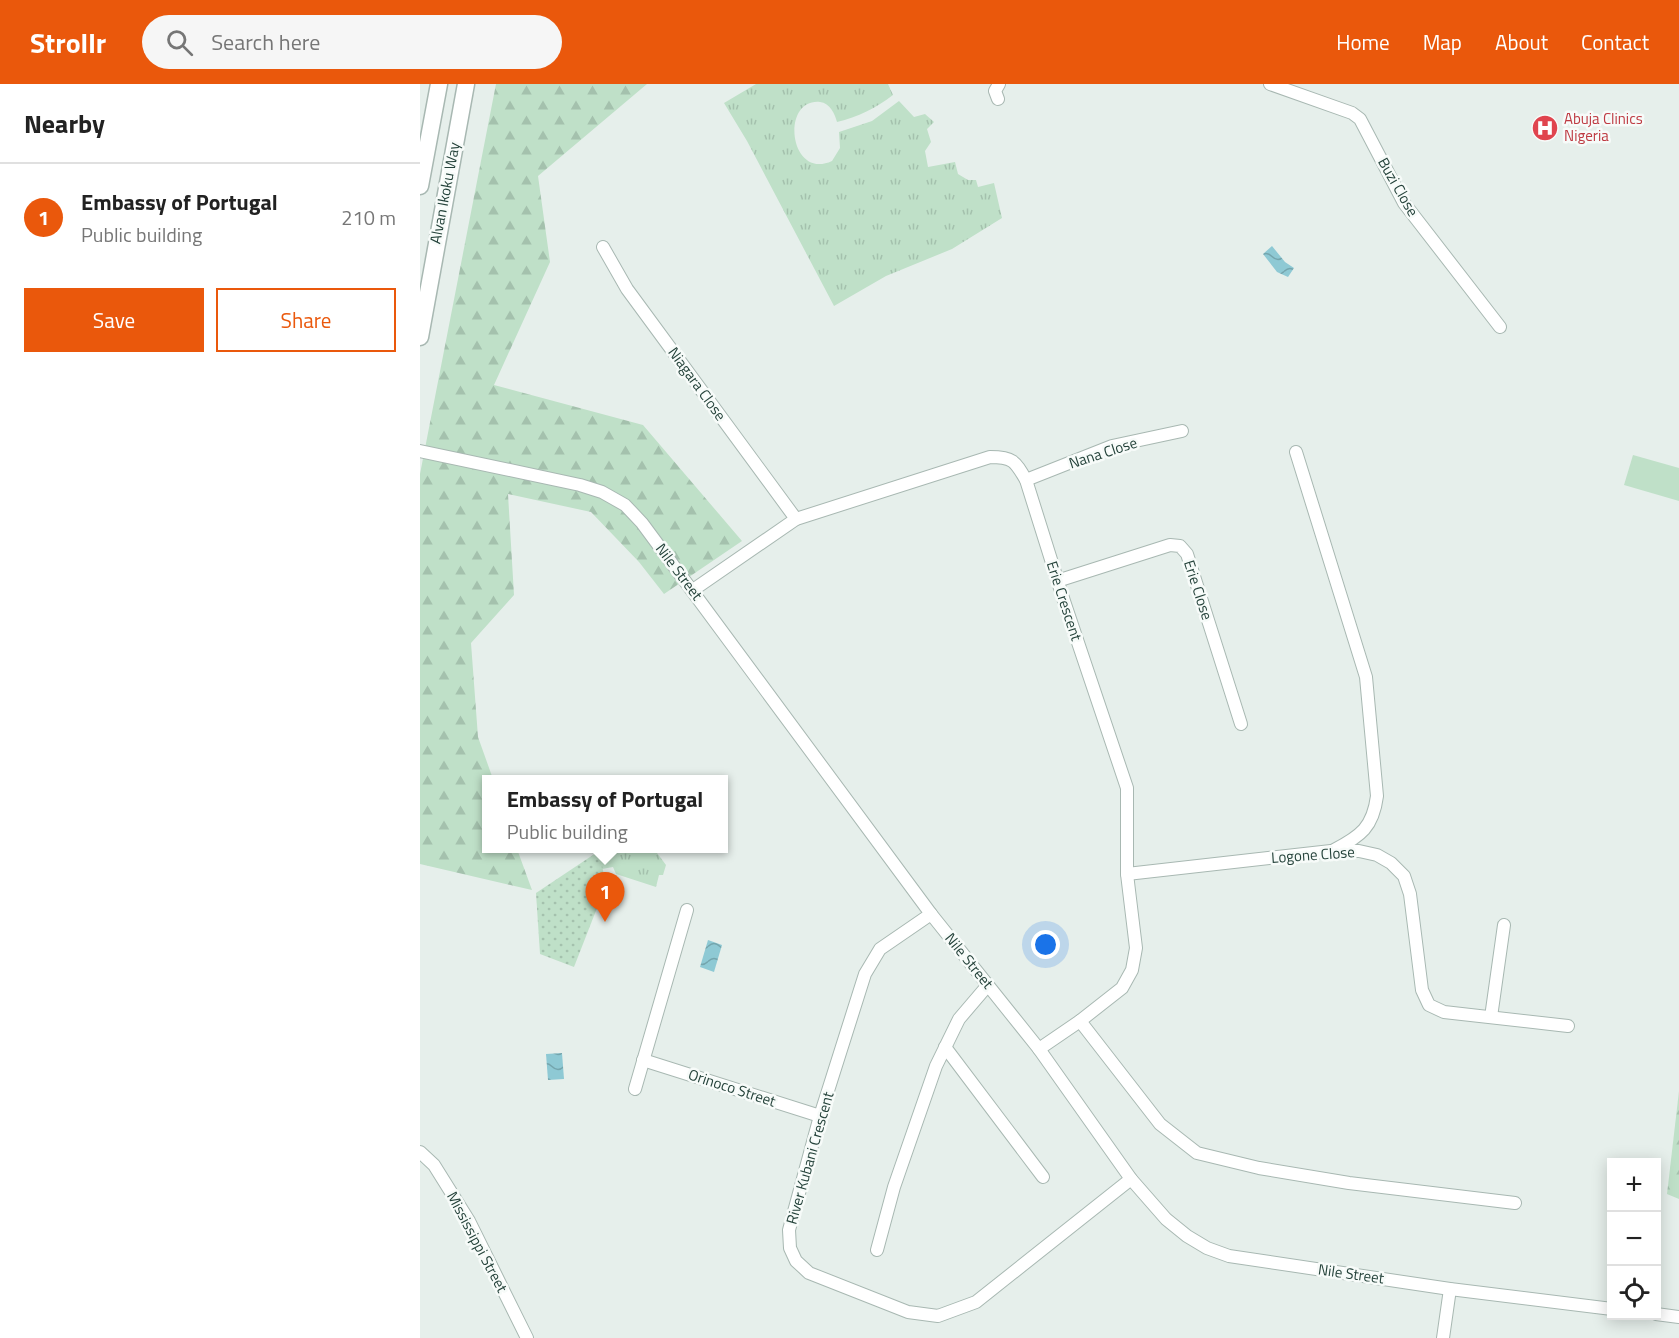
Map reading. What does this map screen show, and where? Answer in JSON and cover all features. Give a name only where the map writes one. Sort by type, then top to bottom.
[{"type":"street","name":"Alvan Ikoku Way","points":[[420,186],[439,84]]},
{"type":"street","name":"Alvan Ikoku Way","points":[[420,337],[466,84]]},
{"type":"street","points":[[999,84],[994,91],[999,99]]},
{"type":"street","name":"Buzi Close","points":[[1270,84],[1352,113],[1360,119],[1404,203],[1500,327]]},
{"type":"street","name":"Niagara Close","points":[[603,246],[627,289],[796,519]]},
{"type":"street","name":"Nana Close","points":[[1026,480],[1112,446],[1182,431]]},
{"type":"street","name":"Nile Street","points":[[420,451],[580,485],[602,492],[625,505],[642,523],[693,590],[931,914],[1039,1049],[1131,1179],[1166,1219],[1187,1236],[1207,1248],[1229,1256],[1450,1289],[1607,1309]]},
{"type":"street","points":[[1296,452],[1366,677],[1377,796],[1374,814],[1365,829],[1350,842],[1331,851]]},
{"type":"street","name":"Erie Crescent","points":[[693,590],[796,519],[990,457],[1004,457],[1016,462],[1026,480],[1057,581],[1127,788],[1127,874],[1136,948],[1132,970],[1122,988],[1039,1049]]},
{"type":"street","name":"Erie Close","points":[[1057,581],[1170,545],[1180,546],[1187,554],[1241,724]]},
{"type":"street","name":"Logone Close","points":[[1127,874],[1331,851],[1359,851],[1377,855],[1391,863],[1404,876],[1410,894],[1422,990],[1430,1005],[1444,1012],[1568,1026]]},
{"type":"street","points":[[635,1089],[687,910]]},
{"type":"street","name":"River Kubani Crescent","points":[[931,914],[880,949],[866,974],[820,1116],[793,1211],[789,1230],[790,1248],[796,1261],[809,1273],[908,1312],[938,1316],[976,1302],[1131,1179]]},
{"type":"street","points":[[1491,1017],[1504,926]]},
{"type":"street","points":[[877,1250],[894,1187],[945,1047],[959,1019],[988,985]]},
{"type":"street","points":[[1080,1021],[1160,1124],[1197,1153],[1259,1168],[1349,1183],[1515,1203]]},
{"type":"street","points":[[945,1047],[1043,1177]]},
{"type":"street","name":"Orinoco Street","points":[[643,1060],[820,1116]]},
{"type":"street","name":"Mississippi Street","points":[[420,1152],[435,1165],[469,1221],[527,1338]]},
{"type":"street","points":[[1443,1338],[1450,1289]]},
{"type":"street","points":[[1661,1315],[1679,1317]]},
{"type":"green space","points":[[496,84],[647,84],[538,176],[550,262],[494,385],[643,425],[742,541],[664,594],[639,562],[591,512],[508,494],[514,595],[471,643],[478,737],[492,775],[482,775],[482,853],[518,853],[532,890],[420,864],[420,474]]},
{"type":"green space","points":[[756,84],[888,84],[893,95],[866,112],[837,122],[827,104],[820,102],[807,104],[799,112],[795,124],[795,138],[806,160],[817,164],[832,161],[840,148],[839,132],[872,121],[899,101],[914,117],[925,114],[934,122],[927,129],[931,142],[925,151],[928,167],[955,162],[958,174],[968,180],[976,180],[978,187],[994,183],[1002,218],[952,249],[886,276],[834,306],[747,141],[724,103]]},
{"type":"green space","points":[[1633,455],[1679,468],[1679,501],[1624,485]]},
{"type":"green space","points":[[596,853],[599,853],[606,885],[574,967],[540,954],[536,893]]},
{"type":"green space","points":[[599,853],[657,853],[666,865],[663,875],[659,875],[656,887],[616,874],[613,867],[602,869]]},
{"type":"green space","points":[[1679,1091],[1679,1199],[1667,1194]]},
{"type":"water","points":[[1272,246],[1285,262],[1294,268],[1288,277],[1277,272],[1263,254]]},
{"type":"water","points":[[708,940],[722,945],[714,972],[700,967]]},
{"type":"water","points":[[562,1053],[564,1079],[548,1080],[546,1054]]},
{"type":"place","name":"Abuja Clinics Nigeria","points":[[1545,128]]},
{"type":"place","name":"Embassy of Portugal","points":[[605,922]]}]
